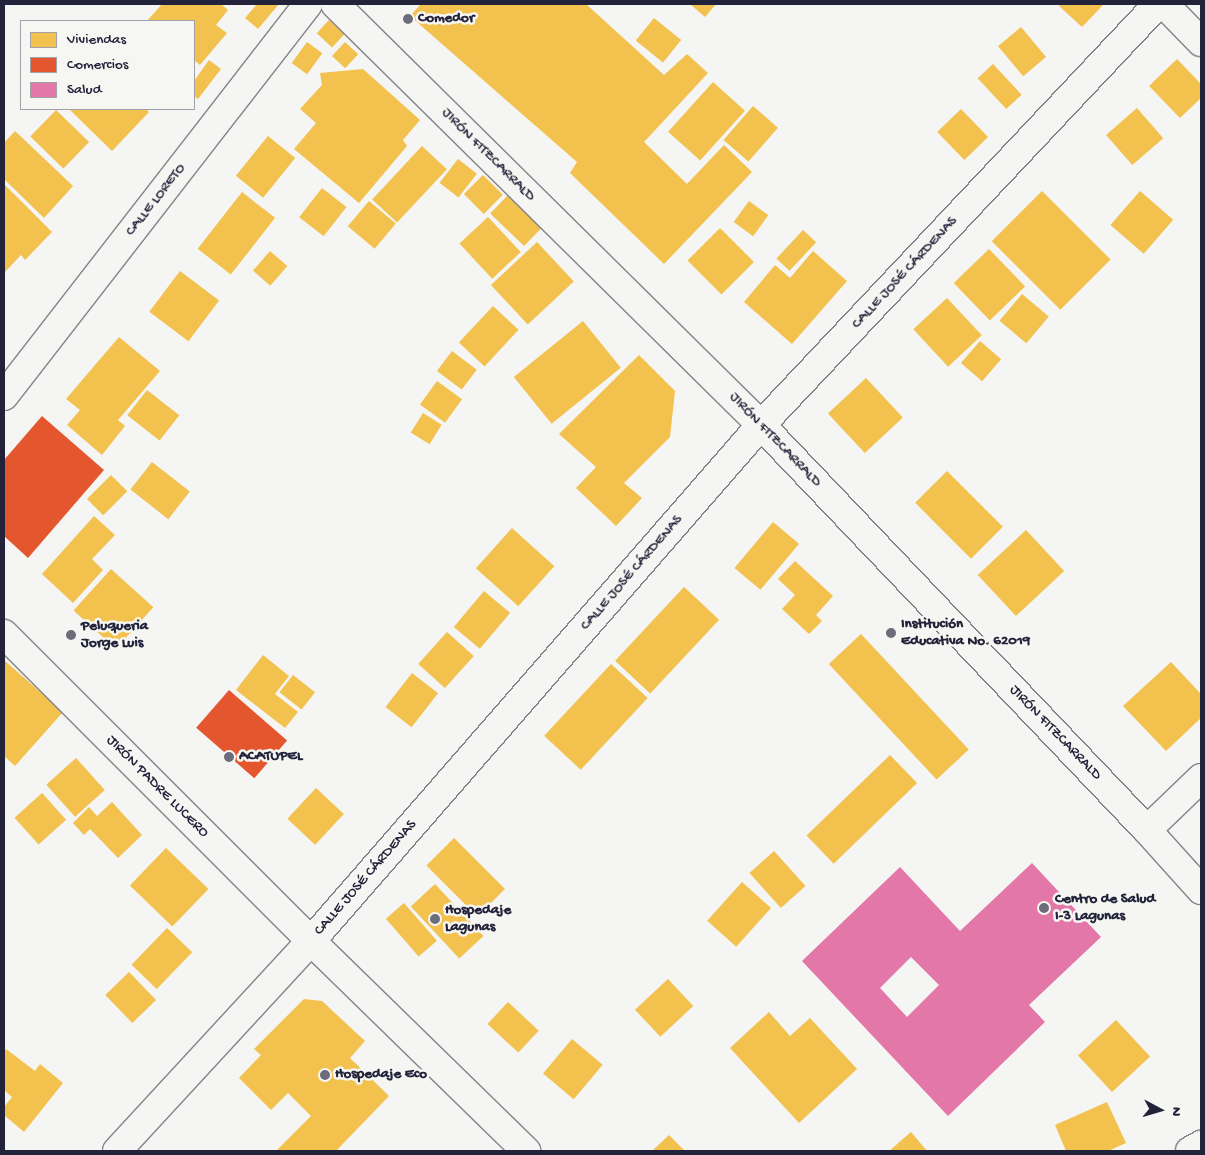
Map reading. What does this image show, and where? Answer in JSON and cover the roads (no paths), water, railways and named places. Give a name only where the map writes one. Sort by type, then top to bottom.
[{"type":"street","name":"CALLE LORETO","points":[[4,396],[308,4]]},
{"type":"street","name":"JIRÓN FITZCARRALD","points":[[335,4],[762,425],[1147,830],[1201,890]]},
{"type":"street","name":"CALLE JOSÉ CÁRDENAS","points":[[117,1151],[311,941],[762,425],[1158,4]]},
{"type":"street","points":[[1164,4],[1201,42]]},
{"type":"street","name":"JIRÓN PADRE LUCERO","points":[[4,634],[311,941],[526,1151]]},
{"type":"street","points":[[1147,830],[1201,778]]},
{"type":"street","points":[[1190,1151],[1201,1146]]},
{"type":"place","name":"Comedor","points":[[408,19]]},
{"type":"place","name":"Institución Educativa No. 62019","points":[[891,633]]},
{"type":"place","name":"Peluqueria Jorge Luis","points":[[71,635]]},
{"type":"place","name":"ACATUPEL","points":[[229,757]]},
{"type":"place","name":"Centro de Salud I-3 Lagunas","points":[[1044,908]]},
{"type":"place","name":"Hospedaje Lagunas","points":[[435,919]]},
{"type":"place","name":"Hospedaje Eco","points":[[325,1075]]}]
